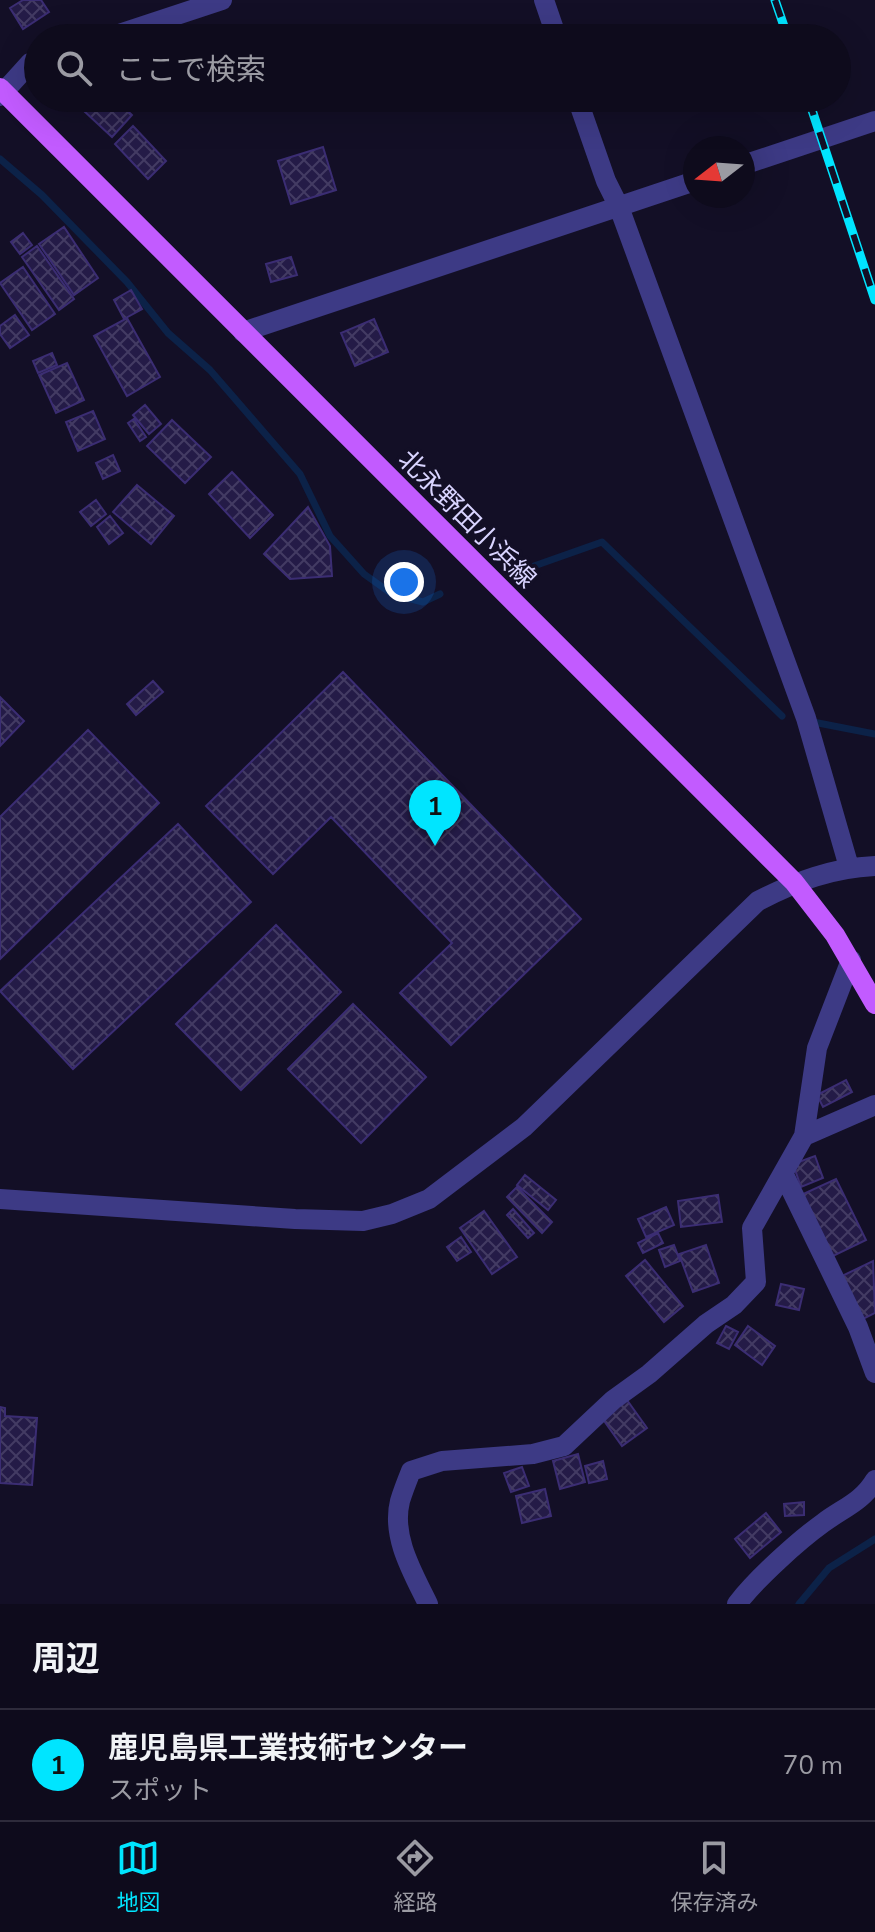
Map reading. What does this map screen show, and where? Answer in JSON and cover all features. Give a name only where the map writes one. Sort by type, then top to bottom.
[{"type":"main road","name":"北永野田小浜線","points":[[1,92],[794,882],[835,935],[875,1004]]},
{"type":"street","points":[[149,24],[222,0]]},
{"type":"street","points":[[544,0],[552,24]]},
{"type":"street","points":[[1,92],[24,69]]},
{"type":"street","points":[[582,112],[806,718],[849,867]]},
{"type":"street","points":[[755,161],[875,121]]},
{"type":"street","points":[[243,332],[683,185]]},
{"type":"street","points":[[0,1199],[295,1219],[363,1221],[392,1214],[429,1199],[524,1127],[758,901],[794,882],[849,867],[875,866]]},
{"type":"street","points":[[428,1604],[407,1562],[400,1534],[399,1504],[411,1471],[442,1461],[533,1454],[564,1446],[613,1400],[734,1305],[756,1282],[752,1228],[804,1136],[817,1048],[851,960]]},
{"type":"street","points":[[804,1136],[875,1105]]},
{"type":"street","points":[[784,1175],[858,1327],[875,1373]]},
{"type":"street","points":[[737,1604],[748,1589],[822,1523],[860,1501],[875,1480]]},
{"type":"building","points":[[23,0],[41,0],[49,12],[31,24],[24,24],[23,29],[10,8]]},
{"type":"building","points":[[85,112],[129,112],[132,115],[112,137]]},
{"type":"building","points":[[133,126],[166,161],[148,179],[115,144]]},
{"type":"building","points":[[323,147],[336,190],[291,204],[278,161]]},
{"type":"building","points":[[64,227],[98,278],[74,295],[39,244]]},
{"type":"building","points":[[23,233],[32,245],[20,254],[11,242]]},
{"type":"building","points":[[37,246],[74,299],[59,310],[22,257]]},
{"type":"building","points":[[291,257],[297,275],[271,282],[266,264]]},
{"type":"building","points":[[23,267],[55,314],[32,330],[0,283]]},
{"type":"building","points":[[131,290],[142,309],[124,319],[114,300]]},
{"type":"building","points":[[15,315],[29,335],[10,348],[0,334],[0,326]]},
{"type":"building","points":[[127,318],[160,377],[127,396],[94,336]]},
{"type":"building","points":[[374,319],[388,352],[355,366],[341,333]]},
{"type":"building","points":[[52,353],[57,365],[38,373],[33,361]]},
{"type":"building","points":[[67,363],[84,400],[56,413],[39,375]]},
{"type":"building","points":[[145,405],[161,424],[149,434],[133,415]]},
{"type":"building","points":[[93,411],[105,439],[78,451],[66,422]]},
{"type":"building","points":[[134,419],[146,437],[140,441],[128,423]]},
{"type":"building","points":[[172,420],[211,457],[185,483],[147,446]]},
{"type":"building","points":[[113,455],[120,471],[103,479],[96,463]]},
{"type":"building","points":[[232,472],[273,515],[250,538],[209,494]]},
{"type":"building","points":[[137,485],[174,516],[151,544],[113,512]]},
{"type":"building","points":[[96,500],[106,514],[91,526],[80,512]]},
{"type":"building","points":[[308,507],[330,546],[332,576],[290,579],[264,554]]},
{"type":"building","points":[[110,516],[123,533],[109,544],[97,527]]},
{"type":"building","points":[[343,672],[581,919],[451,1045],[400,993],[452,943],[331,817],[273,874],[206,806]]},
{"type":"building","points":[[153,681],[163,692],[136,715],[127,704]]},
{"type":"building","points":[[0,697],[24,721],[0,746]]},
{"type":"building","points":[[88,730],[159,803],[0,959],[0,817]]},
{"type":"building","points":[[178,824],[251,902],[73,1069],[0,991]]},
{"type":"building","points":[[276,925],[341,992],[241,1090],[176,1024]]},
{"type":"building","points":[[353,1004],[426,1077],[361,1143],[288,1069]]},
{"type":"building","points":[[846,1080],[852,1092],[823,1107],[817,1095]]},
{"type":"building","points":[[815,1156],[823,1178],[801,1187],[793,1164]]},
{"type":"building","points":[[525,1175],[556,1200],[548,1210],[517,1185]]},
{"type":"building","points":[[836,1179],[866,1240],[831,1257],[801,1195]]},
{"type":"building","points":[[517,1187],[552,1222],[542,1233],[507,1197]]},
{"type":"building","points":[[718,1195],[722,1222],[681,1227],[678,1201]]},
{"type":"building","points":[[666,1207],[674,1225],[646,1237],[638,1219]]},
{"type":"building","points":[[513,1209],[534,1233],[528,1238],[507,1215]]},
{"type":"building","points":[[484,1211],[517,1257],[492,1274],[460,1228]]},
{"type":"building","points":[[658,1233],[663,1243],[643,1253],[638,1243]]},
{"type":"building","points":[[461,1237],[471,1252],[457,1261],[447,1247]]},
{"type":"building","points":[[674,1245],[680,1261],[665,1267],[659,1250]]},
{"type":"building","points":[[706,1245],[719,1283],[693,1292],[679,1254]]},
{"type":"building","points":[[645,1260],[683,1306],[664,1322],[626,1276]]},
{"type":"building","points":[[873,1261],[875,1313],[863,1319],[842,1276]]},
{"type":"building","points":[[781,1284],[804,1289],[799,1310],[776,1305]]},
{"type":"building","points":[[726,1326],[738,1332],[729,1349],[717,1343]]},
{"type":"building","points":[[748,1326],[775,1346],[762,1365],[735,1345]]},
{"type":"building","points":[[627,1400],[647,1428],[622,1446],[602,1418]]},
{"type":"building","points":[[0,1407],[5,1408],[5,1416],[37,1418],[32,1485],[0,1483]]},
{"type":"building","points":[[578,1454],[585,1482],[560,1489],[553,1461]]},
{"type":"building","points":[[603,1461],[607,1479],[589,1483],[585,1466]]},
{"type":"building","points":[[522,1467],[529,1486],[511,1492],[504,1473]]},
{"type":"building","points":[[545,1489],[551,1516],[522,1523],[516,1496]]},
{"type":"building","points":[[804,1502],[804,1515],[785,1516],[784,1504]]},
{"type":"building","points":[[766,1513],[781,1532],[750,1558],[735,1539]]},
{"type":"waterway","points":[[0,159],[42,195],[127,282],[168,333],[210,370],[300,474],[330,536],[364,574],[392,594],[423,602],[440,594]]},
{"type":"waterway","points":[[534,566],[602,542],[782,716]]},
{"type":"waterway","points":[[813,722],[875,734]]},
{"type":"waterway","points":[[799,1604],[829,1568],[875,1539]]},
{"type":"railway","points":[[775,0],[783,24]]},
{"type":"railway","points":[[813,112],[875,300]]},
{"type":"place","name":"鹿児島県工業技術センター","points":[[435,846]]}]
